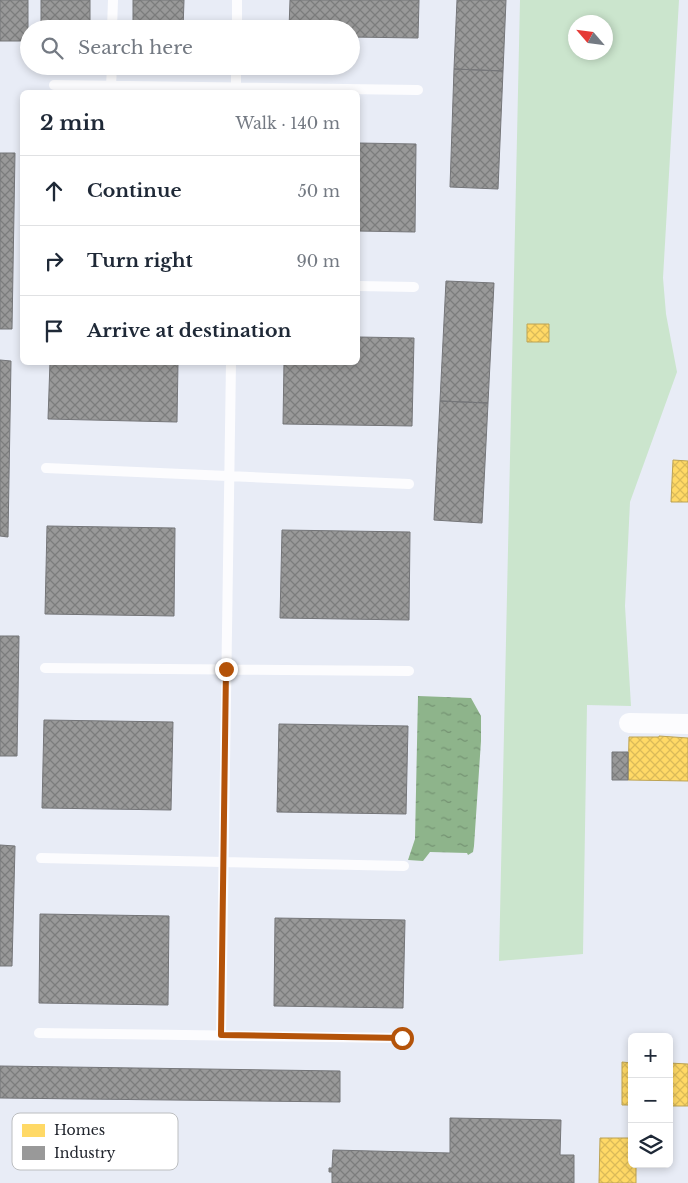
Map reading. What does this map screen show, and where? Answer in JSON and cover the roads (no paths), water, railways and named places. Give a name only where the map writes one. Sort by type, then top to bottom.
[{"type":"street","points":[[629,723],[688,724]]},
{"type":"lane","points":[[112,20],[113,0]]},
{"type":"lane","points":[[237,0],[237,20]]},
{"type":"lane","points":[[111,86],[112,75]]},
{"type":"lane","points":[[236,75],[236,90]]},
{"type":"lane","points":[[54,85],[236,90],[418,90]]},
{"type":"lane","points":[[360,286],[414,287]]},
{"type":"lane","points":[[221,1035],[231,365]]},
{"type":"lane","points":[[46,468],[409,484]]},
{"type":"lane","points":[[45,668],[409,670]]},
{"type":"lane","points":[[41,858],[404,866]]},
{"type":"lane","points":[[38,1033],[402,1038]]},
{"type":"water","points":[[418,696],[471,698],[481,716],[474,846],[473,852],[468,855],[467,853],[430,852],[423,861],[408,860],[415,839]]}]
